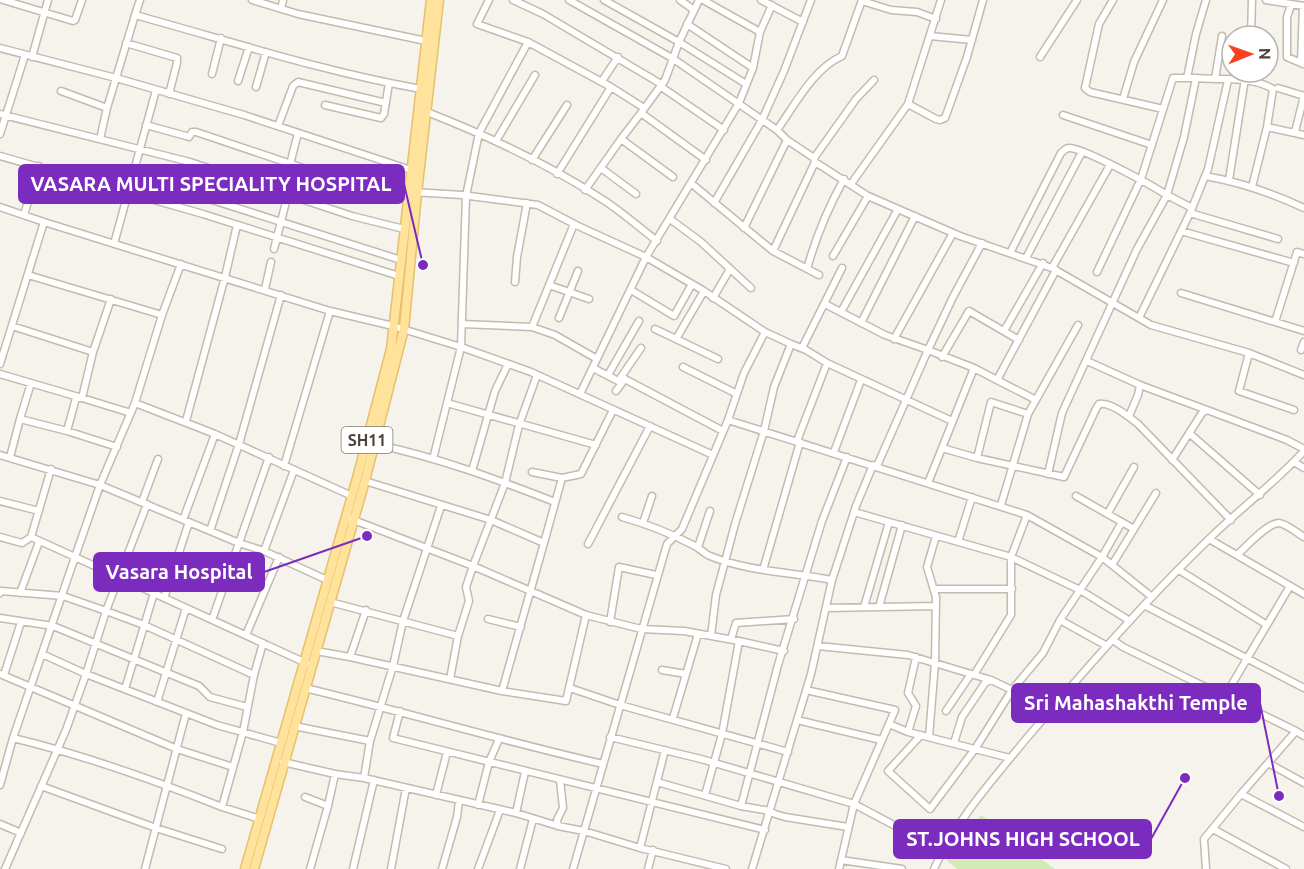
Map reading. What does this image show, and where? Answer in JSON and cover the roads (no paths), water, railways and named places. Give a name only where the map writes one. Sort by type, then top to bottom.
[{"type":"main road","name":"SH11","points":[[254,869],[280,761],[281,743],[308,664],[316,651],[330,602],[350,518],[352,496],[391,349],[407,201],[413,192],[411,170],[431,0]]},
{"type":"main road","name":"SH11","points":[[245,869],[260,819],[294,726],[305,688],[308,664],[327,580],[365,481],[404,329],[413,192],[427,112],[440,0]]},
{"type":"street","points":[[3,0],[73,21],[82,0]]},
{"type":"street","points":[[0,134],[3,114],[29,56],[48,0]]},
{"type":"street","points":[[100,139],[107,108],[140,0]]},
{"type":"street","points":[[252,0],[281,9],[426,41]]},
{"type":"street","points":[[281,9],[283,0]]},
{"type":"street","points":[[489,0],[477,24],[528,42],[602,81],[706,160]]},
{"type":"street","points":[[513,0],[543,14],[618,57],[724,130]]},
{"type":"street","points":[[569,0],[672,58],[740,103],[787,140],[868,196],[953,233],[1043,263],[1151,325],[1249,353],[1304,375]]},
{"type":"street","points":[[604,0],[679,42],[746,84]]},
{"type":"street","points":[[620,9],[625,0]]},
{"type":"street","points":[[680,0],[694,10]]},
{"type":"street","points":[[585,190],[665,80],[687,24],[701,0],[760,32]]},
{"type":"street","points":[[761,0],[802,22]]},
{"type":"street","points":[[714,203],[762,120],[784,71],[811,0]]},
{"type":"street","points":[[851,184],[908,104],[941,0]]},
{"type":"street","points":[[908,104],[936,119],[945,118],[972,40],[982,0]]},
{"type":"street","points":[[1040,57],[1077,0]]},
{"type":"street","points":[[1113,0],[1099,24],[1084,86],[1090,92],[1163,109]]},
{"type":"street","points":[[1123,99],[1134,62],[1163,0]]},
{"type":"street","points":[[1187,78],[1206,0]]},
{"type":"street","points":[[1251,24],[1252,0]]},
{"type":"street","points":[[1266,0],[1304,6],[1302,64],[1287,57],[1287,17],[1291,4]]},
{"type":"street","points":[[777,130],[812,80],[830,61],[842,56],[862,1],[891,10],[917,12],[936,19]]},
{"type":"street","points":[[580,394],[646,257],[740,103],[753,68],[760,32],[772,5]]},
{"type":"street","points":[[135,15],[266,52],[389,83],[421,88]]},
{"type":"street","points":[[687,24],[753,68]]},
{"type":"street","points":[[930,36],[972,40]]},
{"type":"street","points":[[212,74],[221,38]]},
{"type":"street","points":[[432,459],[461,346],[466,196],[479,133],[528,42]]},
{"type":"street","points":[[126,43],[177,58],[169,94]]},
{"type":"street","points":[[238,81],[249,47]]},
{"type":"street","points":[[0,48],[116,78],[278,126],[411,170]]},
{"type":"street","points":[[1215,80],[1220,49]]},
{"type":"street","points":[[256,87],[266,52]]},
{"type":"street","points":[[602,81],[618,57]]},
{"type":"street","points":[[496,141],[535,75]]},
{"type":"street","points":[[1097,272],[1141,179],[1173,78],[1220,80]]},
{"type":"street","points":[[1048,474],[1062,413],[1137,249],[1167,195],[1184,137],[1196,78]]},
{"type":"street","points":[[774,251],[815,160],[856,99],[874,80]]},
{"type":"street","points":[[278,126],[293,86],[298,82],[386,103]]},
{"type":"street","points":[[325,105],[381,118],[384,114],[389,83]]},
{"type":"street","points":[[1139,318],[1205,176],[1227,84]]},
{"type":"street","points":[[1228,180],[1244,84]]},
{"type":"street","points":[[1252,187],[1267,127],[1273,89],[1260,84]]},
{"type":"street","points":[[557,174],[611,87]]},
{"type":"street","points":[[1278,88],[1304,96],[1295,132]]},
{"type":"street","points":[[114,244],[156,90]]},
{"type":"street","points":[[61,91],[107,108]]},
{"type":"street","points":[[532,160],[567,105]]},
{"type":"street","points":[[427,112],[496,141],[557,174],[604,201],[657,241]]},
{"type":"street","points":[[3,114],[198,165],[352,216],[404,229]]},
{"type":"street","points":[[1063,115],[1152,144]]},
{"type":"street","points":[[146,125],[189,137],[192,132],[196,132],[407,201]]},
{"type":"street","points":[[1267,127],[1304,135]]},
{"type":"street","points":[[274,249],[298,133]]},
{"type":"street","points":[[621,139],[673,177]]},
{"type":"street","points":[[744,228],[787,140]]},
{"type":"street","points":[[1010,253],[1061,153],[1069,148],[1141,179],[1191,210],[1278,239]]},
{"type":"street","points":[[1026,258],[1082,152]]},
{"type":"street","points":[[0,156],[277,237],[399,276]]},
{"type":"street","points":[[997,380],[1110,165]]},
{"type":"street","points":[[24,215],[39,166]]},
{"type":"street","points":[[601,168],[636,194]]},
{"type":"street","points":[[1205,176],[1252,187],[1304,208]]},
{"type":"street","points":[[807,268],[815,239],[844,179]]},
{"type":"street","points":[[692,184],[774,251],[819,274]]},
{"type":"street","points":[[413,192],[538,205],[646,257],[704,291],[765,332],[802,348],[861,380],[952,421]]},
{"type":"street","points":[[190,193],[401,260]]},
{"type":"street","points":[[833,256],[868,196]]},
{"type":"street","points":[[515,282],[527,203]]},
{"type":"street","points":[[0,207],[330,310],[461,346],[537,375],[713,455]]},
{"type":"street","points":[[841,312],[898,209]]},
{"type":"street","points":[[861,323],[915,216]]},
{"type":"street","points":[[670,219],[701,242],[751,288]]},
{"type":"street","points":[[0,364],[44,222]]},
{"type":"street","points":[[532,327],[574,224]]},
{"type":"street","points":[[186,421],[237,225]]},
{"type":"street","points":[[1181,231],[1294,263]]},
{"type":"street","points":[[894,339],[953,233]]},
{"type":"street","points":[[752,869],[806,690],[832,580],[854,512],[953,297],[982,243]]},
{"type":"street","points":[[1275,322],[1297,252],[1304,254]]},
{"type":"street","points":[[264,289],[271,262]]},
{"type":"street","points":[[1004,332],[1043,263]]},
{"type":"street","points":[[0,784],[30,687],[100,485],[135,403],[162,315],[181,264]]},
{"type":"street","points":[[713,298],[730,268]]},
{"type":"street","points":[[802,348],[842,268]]},
{"type":"street","points":[[559,318],[578,271]]},
{"type":"street","points":[[28,275],[162,315]]},
{"type":"street","points":[[631,290],[674,316],[692,284]]},
{"type":"street","points":[[549,285],[590,299]]},
{"type":"street","points":[[676,339],[704,291]]},
{"type":"street","points":[[1181,293],[1304,331]]},
{"type":"street","points":[[210,531],[239,444],[281,295]]},
{"type":"street","points":[[82,398],[93,352],[111,299]]},
{"type":"street","points":[[825,304],[894,339],[974,368],[1036,400]]},
{"type":"street","points":[[284,466],[330,310]]},
{"type":"street","points":[[942,357],[969,311],[1019,340]]},
{"type":"street","points":[[608,375],[639,321]]},
{"type":"street","points":[[462,324],[532,327],[555,335],[597,359]]},
{"type":"street","points":[[1000,505],[1028,414],[1078,325]]},
{"type":"street","points":[[12,326],[93,352]]},
{"type":"street","points":[[655,329],[718,359]]},
{"type":"street","points":[[573,869],[656,575],[667,544],[682,529],[728,420],[744,373],[765,332]]},
{"type":"street","points":[[1301,350],[1304,342]]},
{"type":"street","points":[[711,636],[716,595],[725,561],[764,431],[774,387],[791,344]]},
{"type":"street","points":[[616,392],[641,348]]},
{"type":"street","points":[[1249,353],[1239,391],[1294,410]]},
{"type":"street","points":[[934,869],[955,831],[1010,758],[1113,639],[1209,539],[1260,495],[1304,450],[1277,436],[1140,385],[1087,360]]},
{"type":"street","points":[[763,570],[799,442],[827,363]]},
{"type":"street","points":[[472,471],[495,391],[508,364]]},
{"type":"street","points":[[684,367],[737,394]]},
{"type":"street","points":[[592,368],[622,380],[723,431]]},
{"type":"street","points":[[928,483],[974,368]]},
{"type":"street","points":[[0,374],[131,413]]},
{"type":"street","points":[[450,679],[458,636],[469,601],[466,587],[505,483],[519,425],[537,375]]},
{"type":"street","points":[[834,452],[861,380]]},
{"type":"street","points":[[10,457],[31,383]]},
{"type":"street","points":[[1129,416],[1140,385]]},
{"type":"street","points":[[67,431],[76,398],[82,398]]},
{"type":"street","points":[[977,458],[991,402],[1028,414]]},
{"type":"street","points":[[135,403],[186,421],[352,496]]},
{"type":"street","points":[[447,403],[596,445]]},
{"type":"street","points":[[942,448],[977,458],[1065,476],[1076,447],[1099,404],[1107,405],[1129,416],[1231,520]]},
{"type":"street","points":[[531,472],[562,478],[581,474],[613,410]]},
{"type":"street","points":[[1172,460],[1202,413],[1207,410]]},
{"type":"street","points":[[20,419],[117,447]]},
{"type":"street","points":[[728,420],[1027,515],[1102,557],[1152,597]]},
{"type":"street","points":[[588,544],[650,426]]},
{"type":"street","points":[[1189,433],[1260,495]]},
{"type":"street","points":[[164,598],[186,521],[215,434]]},
{"type":"street","points":[[374,444],[472,471],[555,502]]},
{"type":"street","points":[[0,455],[100,485],[239,543],[264,550],[327,580]]},
{"type":"street","points":[[741,806],[778,665],[794,619],[822,520],[847,457]]},
{"type":"street","points":[[212,620],[269,458]]},
{"type":"street","points":[[5,869],[75,707],[158,459]]},
{"type":"street","points":[[1294,462],[1304,468]]},
{"type":"street","points":[[1108,513],[1134,467]]},
{"type":"street","points":[[0,537],[22,543],[31,537],[51,469]]},
{"type":"street","points":[[264,550],[294,470]]},
{"type":"street","points":[[502,691],[562,478]]},
{"type":"street","points":[[365,481],[491,520],[544,543]]},
{"type":"street","points":[[1112,565],[1156,493]]},
{"type":"street","points":[[643,523],[652,496]]},
{"type":"street","points":[[1076,496],[1134,529]]},
{"type":"street","points":[[958,542],[972,497]]},
{"type":"street","points":[[0,501],[39,511]]},
{"type":"street","points":[[364,778],[370,741],[393,666],[403,621],[441,506]]},
{"type":"street","points":[[698,547],[710,511]]},
{"type":"street","points":[[854,512],[1011,557],[1080,590],[1130,621]]},
{"type":"street","points":[[946,711],[1011,615],[1011,557],[1027,515]]},
{"type":"street","points":[[622,517],[643,523],[698,547],[708,556],[763,570],[832,580]]},
{"type":"street","points":[[350,518],[473,566],[586,615],[641,629],[698,634],[784,651]]},
{"type":"street","points":[[864,607],[889,522]]},
{"type":"street","points":[[936,536],[927,567],[935,589],[935,663],[925,736],[888,771],[930,809],[975,749],[1012,690],[1043,653],[1060,620],[1102,557],[1122,522]]},
{"type":"street","points":[[1237,555],[1267,528],[1276,523],[1304,537]]},
{"type":"street","points":[[879,607],[902,525]]},
{"type":"street","points":[[31,537],[308,664]]},
{"type":"street","points":[[1209,539],[1304,594]]},
{"type":"street","points":[[20,594],[39,542]]},
{"type":"street","points":[[246,635],[279,557]]},
{"type":"street","points":[[610,622],[619,567],[656,575]]},
{"type":"street","points":[[1179,570],[1267,625]]},
{"type":"street","points":[[1225,696],[1290,586]]},
{"type":"street","points":[[935,589],[1012,589]]},
{"type":"street","points":[[0,592],[63,596],[144,625],[254,675]]},
{"type":"street","points":[[125,689],[154,593]]},
{"type":"street","points":[[330,602],[458,636]]},
{"type":"street","points":[[826,608],[935,606]]},
{"type":"street","points":[[1144,606],[1304,688]]},
{"type":"street","points":[[157,702],[186,608]]},
{"type":"street","points":[[350,657],[366,610]]},
{"type":"street","points":[[316,651],[502,691],[567,701],[586,615]]},
{"type":"street","points":[[0,618],[53,626],[199,686],[210,697],[248,706]]},
{"type":"street","points":[[488,619],[521,627]]},
{"type":"street","points":[[705,795],[722,734],[736,623],[794,619]]},
{"type":"street","points":[[1060,620],[1107,646]]},
{"type":"street","points":[[21,622],[2,674],[177,749],[233,767]]},
{"type":"street","points":[[673,718],[698,634]]},
{"type":"street","points":[[1113,639],[1123,647],[1304,736]]},
{"type":"street","points":[[222,807],[243,732],[263,643]]},
{"type":"street","points":[[818,646],[916,657],[991,680],[1056,705]]},
{"type":"street","points":[[42,654],[86,674],[186,713],[281,743]]},
{"type":"street","points":[[908,732],[916,706],[908,693],[916,657]]},
{"type":"street","points":[[662,670],[686,674]]},
{"type":"street","points":[[954,743],[962,717],[985,684],[991,680]]},
{"type":"street","points":[[305,688],[603,765]]},
{"type":"street","points":[[570,688],[620,705],[788,752]]},
{"type":"street","points":[[806,690],[895,710],[854,804],[839,869]]},
{"type":"street","points":[[400,711],[393,738],[765,830]]},
{"type":"street","points":[[145,869],[186,713]]},
{"type":"street","points":[[797,720],[881,740]]},
{"type":"street","points":[[889,724],[908,732],[1010,758]]},
{"type":"street","points":[[294,726],[370,741]]},
{"type":"street","points":[[1206,869],[1204,839],[1296,731]]},
{"type":"street","points":[[610,737],[749,772],[854,804],[903,830],[947,846]]},
{"type":"street","points":[[13,738],[57,749],[168,785],[222,807],[260,819]]},
{"type":"street","points":[[478,805],[489,762],[499,739]]},
{"type":"street","points":[[640,848],[665,750]]},
{"type":"street","points":[[436,795],[447,752]]},
{"type":"street","points":[[280,761],[516,813],[700,865],[726,869]]},
{"type":"street","points":[[1268,763],[1304,783]]},
{"type":"street","points":[[516,813],[525,772]]},
{"type":"street","points":[[310,869],[335,774]]},
{"type":"street","points":[[353,869],[374,780]]},
{"type":"street","points":[[558,826],[557,820],[563,808],[561,780]]},
{"type":"street","points":[[657,782],[741,806],[770,811],[785,817],[848,827]]},
{"type":"street","points":[[40,786],[222,849]]},
{"type":"street","points":[[391,869],[406,788]]},
{"type":"street","points":[[1241,794],[1304,827]]},
{"type":"street","points":[[305,797],[328,806]]},
{"type":"street","points":[[442,869],[457,817],[459,801]]},
{"type":"street","points":[[478,869],[500,810]]},
{"type":"street","points":[[520,869],[533,819]]},
{"type":"street","points":[[0,824],[21,833]]},
{"type":"street","points":[[1213,829],[1273,866],[1286,869]]},
{"type":"street","points":[[648,869],[653,850]]},
{"type":"street","points":[[841,860],[902,869]]},
{"type":"place","name":"VASARA MULTI SPECIALITY HOSPITAL","points":[[423,265]]},
{"type":"place","name":"Vasara Hospital","points":[[367,536]]},
{"type":"place","name":"ST.JOHNS HIGH SCHOOL","points":[[1185,778]]},
{"type":"place","name":"Sri Mahashakthi Temple","points":[[1279,796]]}]
